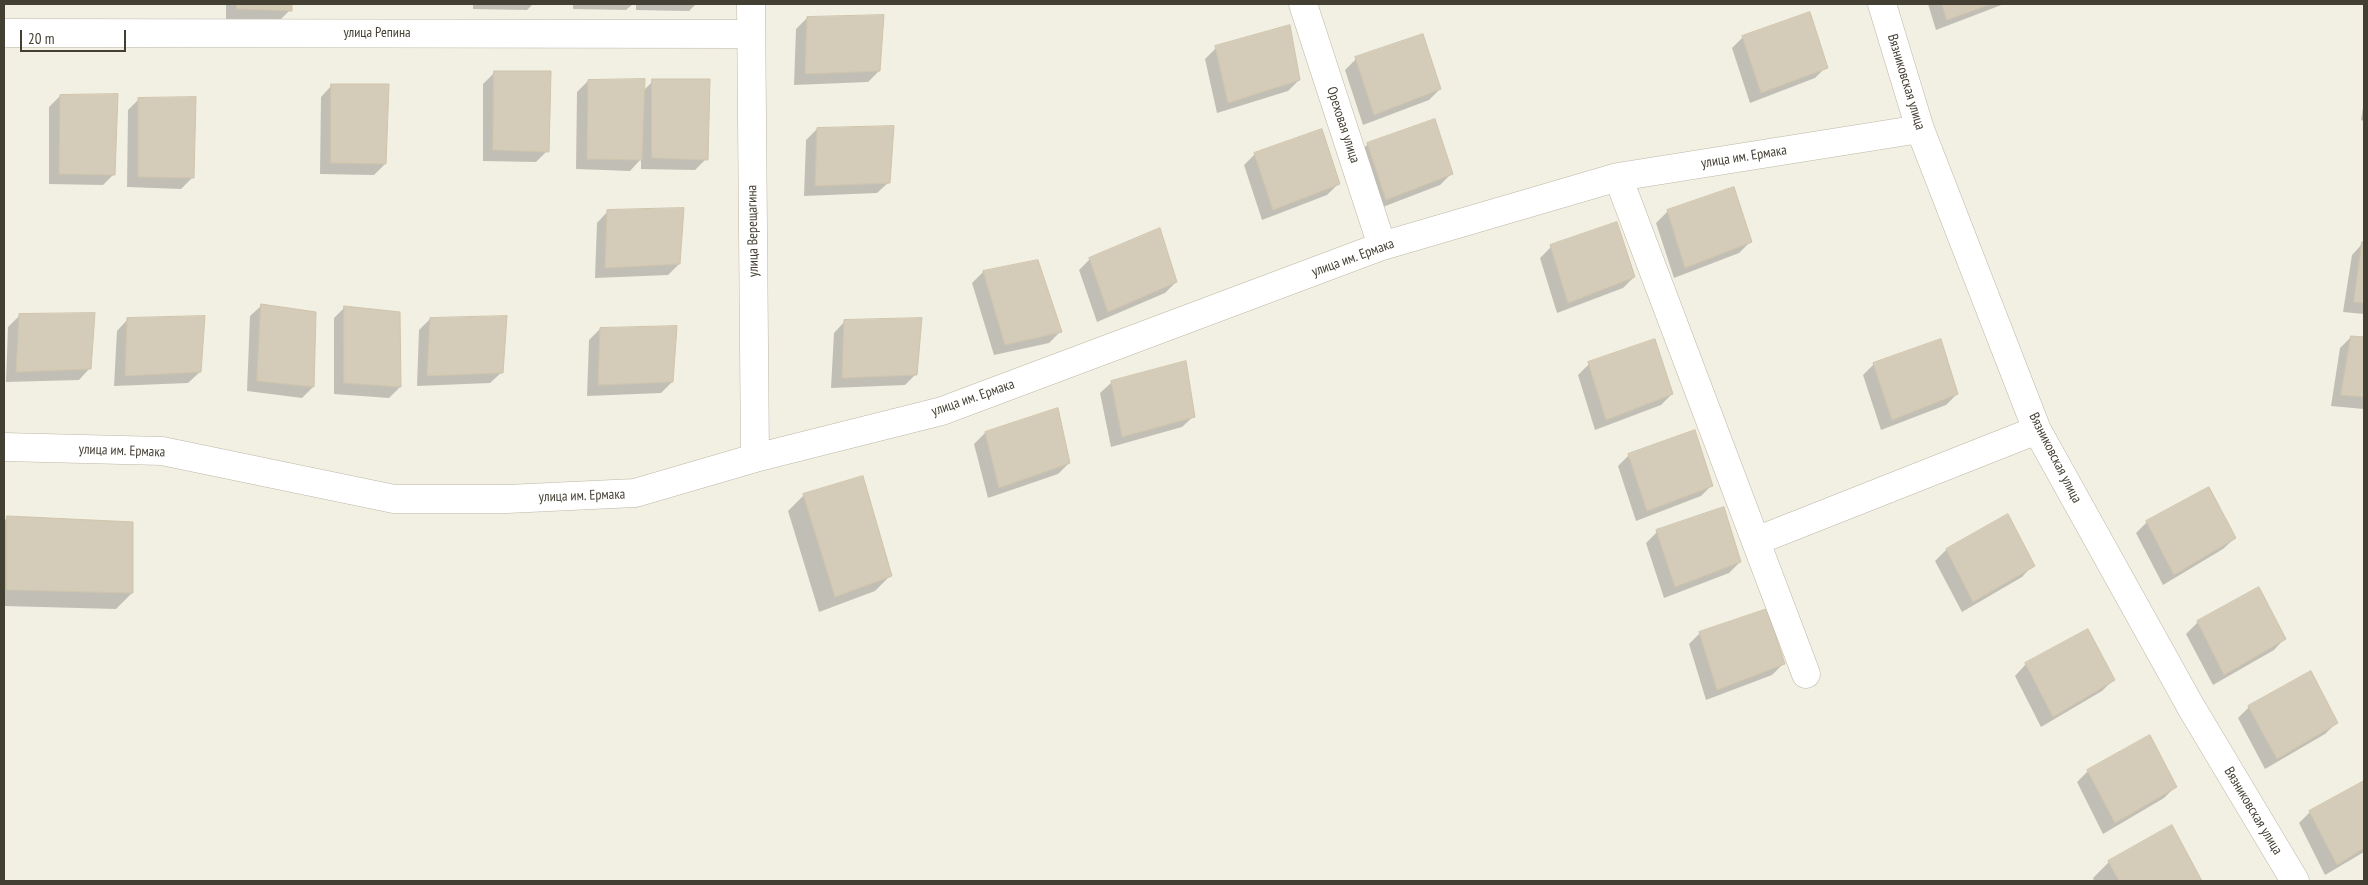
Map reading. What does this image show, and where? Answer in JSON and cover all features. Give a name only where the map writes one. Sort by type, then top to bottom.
[{"type":"street","name":"улица Верещагина","points":[[751,4],[755,458]]},
{"type":"street","name":"Ореховая улица","points":[[1303,4],[1382,246]]},
{"type":"street","name":"Вязниковская улица","points":[[1882,4],[1920,130],[2037,430],[2190,707],[2295,881]]},
{"type":"street","name":"улица Репина","points":[[4,33],[750,34]]},
{"type":"street","name":"улица им. Ермака","points":[[4,447],[162,451],[394,498],[507,499],[636,494],[755,458],[942,411],[1382,246],[1618,177],[1920,130]]},
{"type":"street","points":[[1618,177],[1806,674]]},
{"type":"street","points":[[1756,541],[2037,430]]},
{"type":"building","points":[[237,4],[292,4],[292,11],[237,9]]},
{"type":"building","points":[[1942,4],[1991,4],[1947,20]]},
{"type":"building","points":[[1810,12],[1828,68],[1761,93],[1742,36]]},
{"type":"building","points":[[884,15],[880,71],[805,74],[807,17]]},
{"type":"building","points":[[1290,25],[1300,80],[1228,103],[1215,46]]},
{"type":"building","points":[[1423,34],[1441,89],[1374,115],[1355,57]]},
{"type":"building","points":[[494,71],[551,71],[549,152],[493,150]]},
{"type":"building","points":[[645,79],[642,160],[587,159],[588,80]]},
{"type":"building","points":[[652,79],[710,79],[708,160],[652,158]]},
{"type":"building","points":[[331,84],[389,84],[386,164],[331,163]]},
{"type":"building","points":[[118,94],[115,175],[59,174],[60,95]]},
{"type":"building","points":[[196,97],[194,178],[138,177],[138,98]]},
{"type":"building","points":[[1435,119],[1453,174],[1386,200],[1367,143]]},
{"type":"building","points":[[894,126],[890,183],[815,186],[817,128]]},
{"type":"building","points":[[1322,129],[1340,184],[1273,210],[1254,153]]},
{"type":"building","points":[[1734,187],[1752,242],[1685,268],[1667,210]]},
{"type":"building","points":[[684,208],[680,264],[605,268],[607,210]]},
{"type":"building","points":[[1617,222],[1635,277],[1568,303],[1550,245]]},
{"type":"building","points":[[1160,228],[1177,282],[1108,312],[1089,258]]},
{"type":"building","points":[[2362,242],[2364,242],[2364,303],[2354,302]]},
{"type":"building","points":[[1038,260],[1062,332],[1005,345],[983,271]]},
{"type":"building","points":[[261,304],[316,312],[314,387],[257,381]]},
{"type":"building","points":[[344,306],[400,312],[401,387],[344,383]]},
{"type":"building","points":[[95,313],[91,369],[16,372],[19,314]]},
{"type":"building","points":[[205,316],[201,372],[125,376],[127,318]]},
{"type":"building","points":[[507,316],[503,373],[427,376],[430,318]]},
{"type":"building","points":[[922,318],[917,375],[842,378],[844,320]]},
{"type":"building","points":[[677,326],[673,382],[598,385],[600,328]]},
{"type":"building","points":[[2351,336],[2364,337],[2364,397],[2341,395]]},
{"type":"building","points":[[1655,339],[1673,394],[1606,420],[1588,362]]},
{"type":"building","points":[[1941,339],[1958,394],[1892,420],[1873,363]]},
{"type":"building","points":[[1186,361],[1195,417],[1122,437],[1111,381]]},
{"type":"building","points":[[1058,408],[1070,463],[999,488],[985,432]]},
{"type":"building","points":[[1695,430],[1713,486],[1647,511],[1628,454]]},
{"type":"building","points":[[863,476],[892,576],[835,597],[803,494]]},
{"type":"building","points":[[2209,487],[2236,538],[2174,575],[2146,521]]},
{"type":"building","points":[[1724,507],[1741,562],[1675,587],[1656,530]]},
{"type":"building","points":[[2008,514],[2035,566],[1973,602],[1946,549]]},
{"type":"building","points":[[7,516],[133,522],[133,593],[7,590]]},
{"type":"building","points":[[2259,587],[2286,639],[2224,675],[2197,621]]},
{"type":"building","points":[[1767,609],[1785,664],[1717,690],[1699,632]]},
{"type":"building","points":[[2088,629],[2115,680],[2053,717],[2025,663]]},
{"type":"building","points":[[2311,671],[2338,723],[2277,759],[2248,706]]},
{"type":"building","points":[[2150,735],[2177,787],[2115,823],[2087,770]]},
{"type":"building","points":[[2364,781],[2364,848],[2337,865],[2309,811]]},
{"type":"building","points":[[2172,825],[2202,881],[2119,881],[2108,861]]}]
